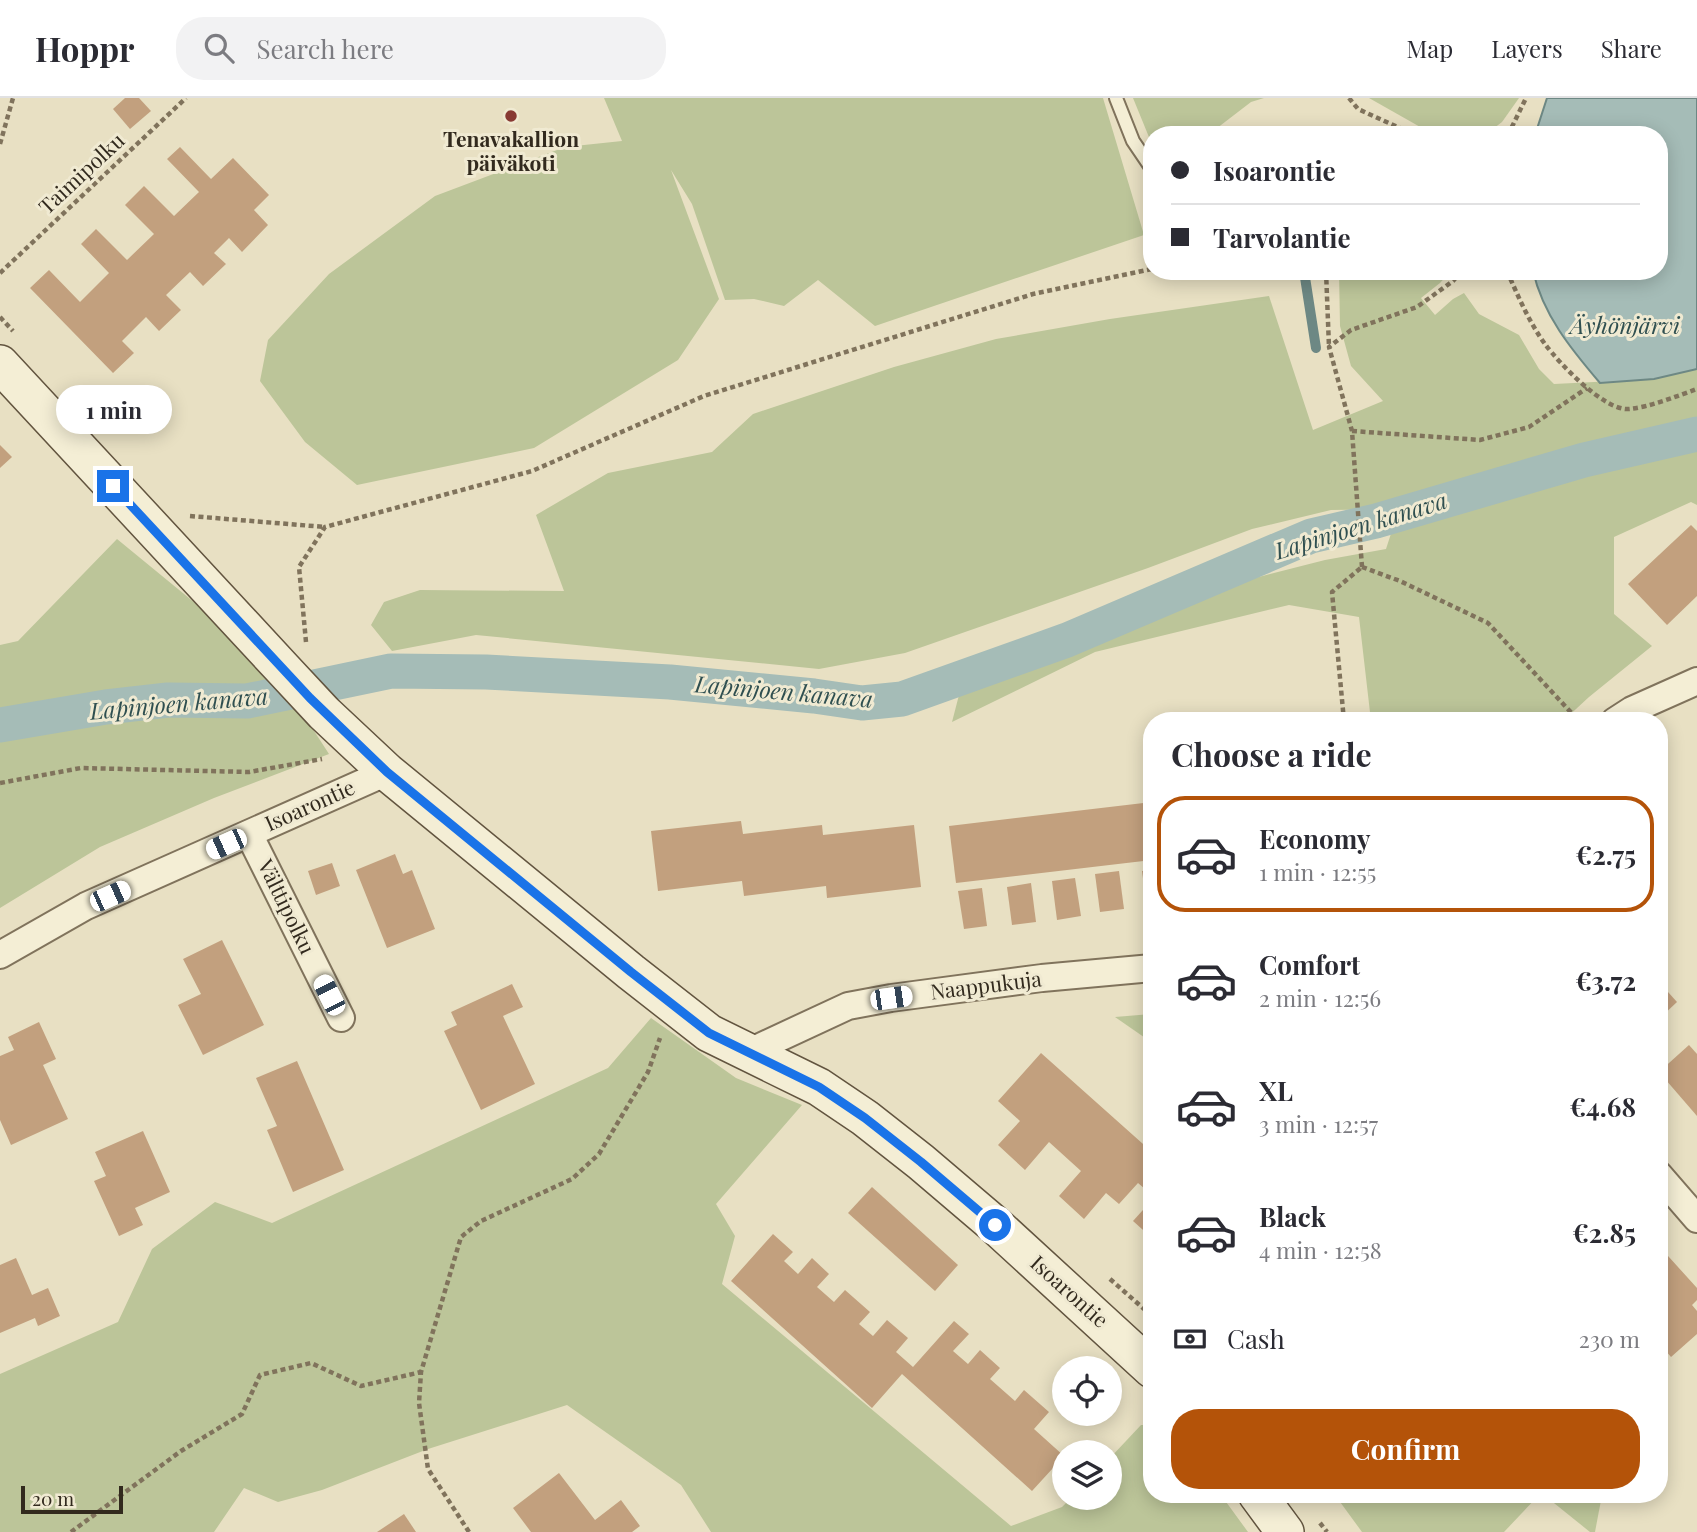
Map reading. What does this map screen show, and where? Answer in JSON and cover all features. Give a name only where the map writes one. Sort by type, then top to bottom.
[{"type":"street","points":[[0,364],[295,656],[324,713],[387,772]]},
{"type":"street","points":[[1629,712],[1697,681]]},
{"type":"street","name":"Isoarontie","points":[[0,955],[86,906],[387,772],[709,1033],[819,1087],[912,1154],[1143,1361]]},
{"type":"street","name":"Välttipolku","points":[[249,834],[341,1018]]},
{"type":"street","name":"Naappukuja","points":[[747,1053],[848,1006],[1042,978],[1143,969]]},
{"type":"street","points":[[1668,1185],[1697,1219]]},
{"type":"street","points":[[1264,1503],[1285,1532]]},
{"type":"lane","points":[[1116,98],[1133,141],[1143,156]]},
{"type":"path","points":[[0,144],[13,98]]},
{"type":"path","name":"Taimipolku","points":[[0,273],[186,98]]},
{"type":"path","points":[[1349,98],[1358,109],[1395,126]]},
{"type":"path","points":[[1512,126],[1526,98]]},
{"type":"path","points":[[185,515],[325,527],[532,471],[717,392],[1033,294],[1143,271]]},
{"type":"path","points":[[1326,280],[1329,348],[1352,431],[1362,568]]},
{"type":"path","points":[[1329,348],[1351,330],[1417,307],[1454,280]]},
{"type":"path","points":[[1511,280],[1545,345],[1603,401],[1627,410],[1697,388]]},
{"type":"path","points":[[1352,431],[1480,440],[1529,427],[1587,388]]},
{"type":"path","points":[[295,656],[299,567],[325,527]]},
{"type":"path","points":[[1342,712],[1332,592],[1362,568]]},
{"type":"path","points":[[1362,568],[1400,581],[1488,623],[1572,712]]},
{"type":"path","points":[[0,783],[81,768],[249,772],[334,758]]},
{"type":"path","points":[[469,1532],[428,1469],[419,1404],[421,1372],[461,1237],[481,1221],[572,1179],[599,1154],[648,1072],[674,1004]]},
{"type":"path","points":[[71,1532],[181,1451],[242,1414],[260,1375],[311,1363],[361,1386],[421,1372]]},
{"type":"green space","points":[[604,98],[1103,98],[1143,235],[875,326],[818,280],[784,306],[754,299],[725,300],[692,204],[671,170],[719,299],[678,360],[534,448],[357,485],[305,442],[260,381],[268,340],[329,274],[435,196],[565,147],[622,141]]},
{"type":"green space","points":[[1133,98],[1264,98],[1251,102],[1220,126],[1144,126]]},
{"type":"green space","points":[[1369,98],[1519,98],[1497,126],[1418,126]]},
{"type":"green space","points":[[1339,280],[1443,280],[1421,298],[1435,315],[1464,293],[1479,314],[1519,335],[1539,369],[1554,384],[1654,379],[1697,369],[1697,505],[1691,502],[1614,537],[1614,614],[1652,646],[1573,712],[1370,712],[1359,617],[1289,605],[1095,652],[952,722],[959,695],[1160,612],[1251,579],[1325,560],[1386,549],[1399,509],[1331,510],[1252,529],[905,653],[819,669],[476,635],[392,651],[371,625],[384,602],[420,590],[564,591],[536,515],[608,473],[712,452],[753,414],[894,367],[996,339],[1269,296],[1313,430],[1383,401],[1351,366],[1340,326]]},
{"type":"green space","points":[[117,539],[272,666],[329,754],[214,798],[100,847],[0,908],[0,645],[18,641]]},
{"type":"green space","points":[[1143,1015],[1143,1036],[1115,1017]]},
{"type":"green space","points":[[651,1018],[736,1078],[802,1105],[716,1204],[735,1236],[722,1284],[1011,1526],[1054,1510],[1122,1510],[1122,1445],[1143,1425],[1143,1503],[1227,1503],[1248,1532],[711,1532],[681,1485],[567,1405],[428,1449],[322,1490],[278,1502],[244,1488],[214,1532],[0,1532],[0,1374],[118,1322],[152,1249],[215,1202],[272,1223],[608,1068]]},
{"type":"green space","points":[[1341,1503],[1531,1503],[1504,1532],[1362,1532]]},
{"type":"green space","points":[[1554,1503],[1600,1503],[1595,1532],[1590,1532]]},
{"type":"water","name":"Äyhönjärvi","points":[[1547,98],[1697,98],[1697,369],[1654,379],[1600,383],[1551,317],[1536,280],[1668,280],[1668,126],[1538,126]]},
{"type":"building","points":[[125,98],[139,98],[151,111],[130,129],[113,109]]},
{"type":"building","points":[[180,147],[211,179],[233,158],[269,195],[254,210],[268,225],[242,252],[229,238],[214,253],[226,264],[203,286],[190,272],[166,295],[181,310],[159,331],[146,317],[122,341],[134,353],[113,373],[30,288],[49,270],[80,302],[109,273],[81,244],[96,229],[127,260],[154,234],[125,205],[144,186],[174,216],[199,192],[167,159]]},
{"type":"building","points":[[0,445],[12,457],[0,468]]},
{"type":"building","points":[[1691,525],[1697,531],[1697,596],[1667,625],[1628,584]]},
{"type":"building","points":[[1143,803],[1143,861],[956,883],[949,826]]},
{"type":"building","points":[[741,821],[743,834],[822,825],[823,835],[914,825],[921,887],[827,898],[826,886],[744,896],[742,881],[658,891],[651,831]]},
{"type":"building","points":[[395,854],[403,874],[412,870],[435,929],[387,948],[356,870]]},
{"type":"building","points":[[332,863],[340,886],[316,895],[308,871]]},
{"type":"building","points":[[1119,871],[1124,909],[1100,912],[1095,874]]},
{"type":"building","points":[[1075,878],[1081,916],[1057,920],[1052,881]]},
{"type":"building","points":[[1031,883],[1036,922],[1012,925],[1007,887]]},
{"type":"building","points":[[982,888],[987,926],[964,929],[958,891]]},
{"type":"building","points":[[222,940],[264,1025],[203,1055],[178,1005],[201,994],[183,959]]},
{"type":"building","points":[[512,984],[523,1007],[503,1016],[535,1084],[481,1110],[444,1031],[457,1025],[451,1012]]},
{"type":"building","points":[[1668,992],[1677,1002],[1668,1010]]},
{"type":"building","points":[[39,1022],[56,1059],[43,1065],[68,1119],[11,1145],[0,1120],[0,1056],[14,1050],[8,1037]]},
{"type":"building","points":[[1689,1045],[1697,1054],[1697,1116],[1668,1082],[1668,1064]]},
{"type":"building","points":[[1041,1053],[1143,1144],[1143,1187],[1138,1183],[1119,1204],[1106,1193],[1084,1219],[1059,1196],[1081,1171],[1049,1142],[1025,1170],[998,1145],[1020,1121],[998,1101]]},
{"type":"building","points":[[297,1061],[344,1170],[293,1192],[267,1130],[277,1126],[256,1078]]},
{"type":"building","points":[[143,1131],[170,1192],[135,1208],[143,1225],[119,1236],[94,1181],[106,1176],[95,1152]]},
{"type":"building","points":[[872,1187],[958,1265],[935,1291],[848,1213]]},
{"type":"building","points":[[1143,1210],[1143,1230],[1133,1221]]},
{"type":"building","points":[[773,1234],[793,1252],[784,1261],[798,1274],[812,1258],[829,1274],[817,1287],[834,1302],[845,1290],[870,1312],[859,1324],[873,1336],[887,1320],[908,1338],[896,1352],[913,1367],[954,1321],[969,1334],[953,1351],[968,1364],[980,1350],[1000,1368],[990,1379],[1015,1401],[1024,1390],[1049,1412],[1034,1429],[1052,1445],[1052,1469],[1032,1491],[902,1374],[872,1408],[731,1281]]},
{"type":"building","points":[[1668,1256],[1697,1288],[1697,1300],[1692,1305],[1697,1311],[1697,1334],[1671,1357],[1668,1354]]},
{"type":"building","points":[[16,1258],[32,1295],[48,1288],[60,1316],[38,1326],[35,1318],[0,1333],[0,1265]]},
{"type":"building","points":[[559,1473],[595,1520],[621,1500],[640,1526],[632,1532],[531,1532],[513,1508]]},
{"type":"building","points":[[404,1514],[416,1532],[377,1532]]},
{"type":"waterway","points":[[1305,280],[1316,348]]},
{"type":"waterway","name":"Lapinjoen kanava","points":[[0,725],[106,707],[168,700],[247,701],[391,671],[486,672],[670,682],[862,703],[902,699],[1067,640],[1311,536],[1376,521],[1584,460],[1697,434]]},
{"type":"place","name":"Tenavakallion päiväkoti","points":[[511,116]]},
{"type":"route","points":[[113,486],[324,713],[387,772],[709,1033],[819,1087],[865,1118],[995,1225]]}]
